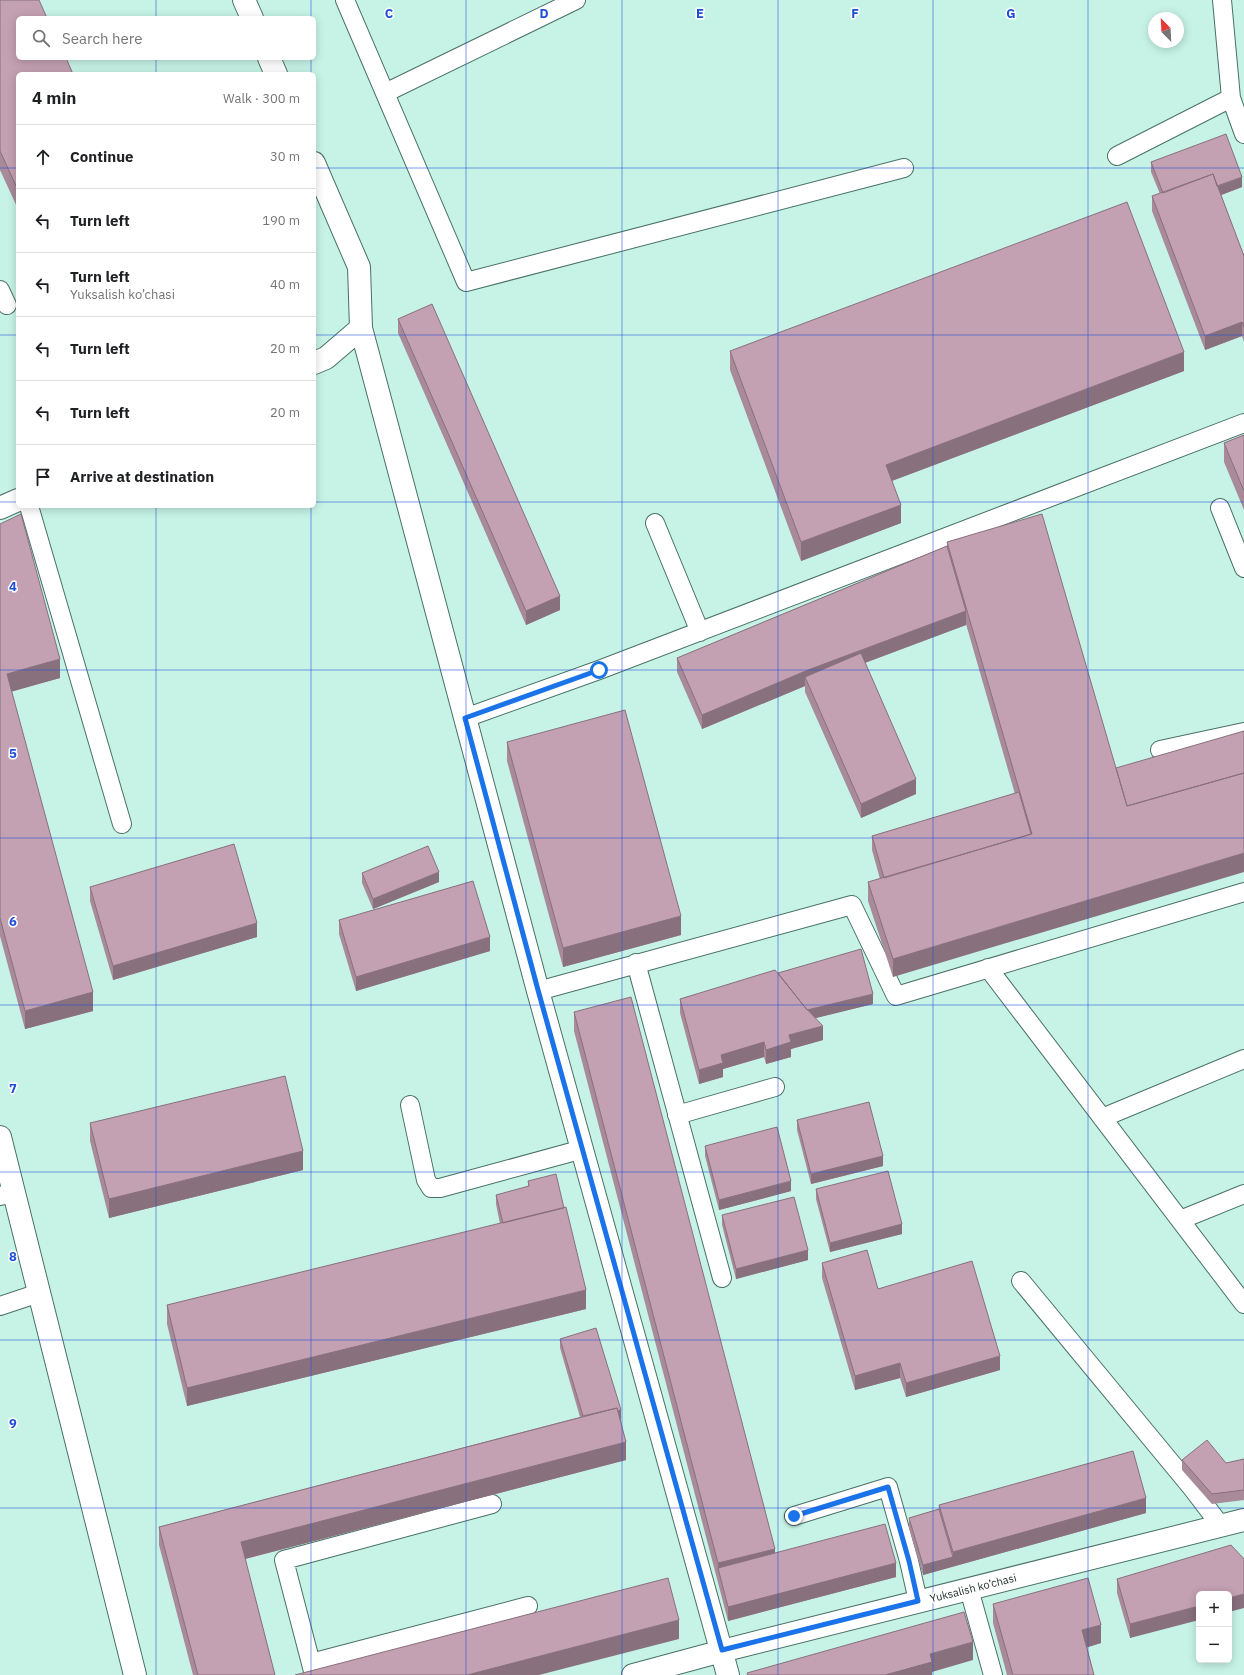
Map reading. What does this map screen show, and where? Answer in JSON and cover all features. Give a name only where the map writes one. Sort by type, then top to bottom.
[{"type":"street","points":[[244,0],[251,16]]},
{"type":"street","points":[[270,60],[275,72]]},
{"type":"street","points":[[316,168],[359,266],[361,328],[538,990],[728,1675]]},
{"type":"street","points":[[316,362],[326,358],[361,328]]},
{"type":"street","points":[[0,508],[16,501]]},
{"type":"street","points":[[0,1137],[7,1194],[39,1293],[135,1675]]},
{"type":"street","name":"Yuksalish ko’chasi","points":[[633,1675],[722,1650],[1244,1520]]},
{"type":"lane","points":[[345,0],[466,282],[904,168]]},
{"type":"lane","points":[[385,93],[576,0]]},
{"type":"lane","points":[[1222,0],[1231,98],[1244,134]]},
{"type":"lane","points":[[1117,156],[1231,98]]},
{"type":"lane","points":[[465,718],[700,632],[1244,423]]},
{"type":"lane","points":[[30,508],[122,824]]},
{"type":"lane","points":[[1220,508],[1244,568]]},
{"type":"lane","points":[[656,523],[700,632]]},
{"type":"lane","points":[[1160,750],[1244,732]]},
{"type":"lane","points":[[538,990],[852,905],[896,996],[1244,892]]},
{"type":"lane","points":[[636,963],[722,1278]]},
{"type":"lane","points":[[988,968],[1244,1304]]},
{"type":"lane","points":[[1102,1118],[1244,1059]]},
{"type":"lane","points":[[677,1115],[775,1087]]},
{"type":"lane","points":[[410,1105],[426,1180],[431,1188],[440,1188],[583,1149]]},
{"type":"lane","points":[[1180,1220],[1244,1194]]},
{"type":"lane","points":[[1021,1281],[1192,1488],[1221,1526]]},
{"type":"lane","points":[[0,1306],[39,1293]]},
{"type":"lane","points":[[794,1516],[888,1487],[909,1561],[918,1601]]},
{"type":"lane","points":[[492,1504],[284,1560],[313,1669],[528,1606]]},
{"type":"lane","points":[[969,1589],[993,1675]]},
{"type":"building","points":[[0,0],[39,0],[46,16],[16,16],[16,60],[67,60],[72,72],[16,72],[16,186],[0,151]]},
{"type":"building","points":[[1226,134],[1242,177],[1217,186],[1213,174],[1163,193],[1151,162]]},
{"type":"building","points":[[1213,174],[1244,256],[1244,327],[1242,322],[1205,336],[1152,196]]},
{"type":"building","points":[[1127,202],[1184,352],[886,465],[901,505],[801,542],[730,351]]},
{"type":"building","points":[[432,304],[560,596],[526,611],[398,319]]},
{"type":"building","points":[[1244,435],[1244,491],[1224,443]]},
{"type":"building","points":[[21,514],[60,659],[7,674],[93,992],[25,1011],[0,918],[0,524]]},
{"type":"building","points":[[1042,514],[1127,806],[1244,773],[1244,853],[893,959],[868,882],[1032,834],[947,542]]},
{"type":"building","points":[[947,546],[966,611],[808,670],[702,715],[677,658]]},
{"type":"building","points":[[861,653],[916,779],[861,804],[805,677]]},
{"type":"building","points":[[625,710],[681,916],[563,948],[507,742]]},
{"type":"building","points":[[1244,731],[1244,773],[1127,806],[1116,768]]},
{"type":"building","points":[[1019,792],[1031,834],[884,878],[872,836]]},
{"type":"building","points":[[234,844],[257,923],[113,966],[90,887]]},
{"type":"building","points":[[428,846],[439,872],[373,899],[362,873]]},
{"type":"building","points":[[473,881],[490,937],[356,977],[339,920]]},
{"type":"building","points":[[861,949],[873,994],[807,1010],[778,973]]},
{"type":"building","points":[[775,970],[804,1006],[823,1026],[789,1035],[791,1042],[766,1050],[764,1042],[721,1055],[723,1063],[699,1070],[680,999]]},
{"type":"building","points":[[631,997],[775,1549],[718,1563],[574,1012]]},
{"type":"building","points":[[285,1076],[303,1151],[109,1199],[90,1123]]},
{"type":"building","points":[[869,1102],[883,1156],[811,1174],[797,1120]]},
{"type":"building","points":[[777,1127],[791,1181],[719,1200],[705,1146]]},
{"type":"building","points":[[888,1171],[902,1224],[830,1243],[816,1189]]},
{"type":"building","points":[[556,1174],[564,1208],[503,1223],[496,1195],[529,1186],[528,1181]]},
{"type":"building","points":[[794,1197],[808,1250],[736,1269],[722,1215]]},
{"type":"building","points":[[566,1207],[586,1290],[187,1388],[167,1305]]},
{"type":"building","points":[[867,1250],[878,1289],[972,1261],[1000,1356],[906,1383],[900,1363],[855,1376],[822,1263]]},
{"type":"building","points":[[596,1328],[621,1410],[618,1411],[617,1408],[583,1416],[560,1339]]},
{"type":"building","points":[[617,1408],[626,1442],[241,1542],[275,1675],[198,1675],[159,1527]]},
{"type":"building","points":[[1207,1440],[1226,1463],[1244,1459],[1244,1490],[1212,1494],[1182,1460]]},
{"type":"building","points":[[1133,1451],[1146,1498],[953,1552],[939,1505]]},
{"type":"building","points":[[939,1509],[953,1557],[923,1565],[909,1518]]},
{"type":"building","points":[[885,1524],[896,1563],[728,1607],[718,1568]]},
{"type":"building","points":[[1231,1545],[1244,1559],[1244,1594],[1232,1597],[1232,1591],[1196,1591],[1196,1607],[1130,1624],[1117,1579]]},
{"type":"building","points":[[668,1578],[679,1620],[467,1675],[295,1675]]},
{"type":"building","points":[[1088,1578],[1101,1625],[1082,1630],[1094,1675],[1013,1675],[993,1604]]},
{"type":"building","points":[[964,1612],[973,1642],[930,1654],[932,1662],[885,1675],[748,1675],[747,1673]]},
{"type":"route","points":[[599,670],[465,718],[538,990],[722,1650],[918,1601],[909,1561],[888,1487],[794,1516]]}]
